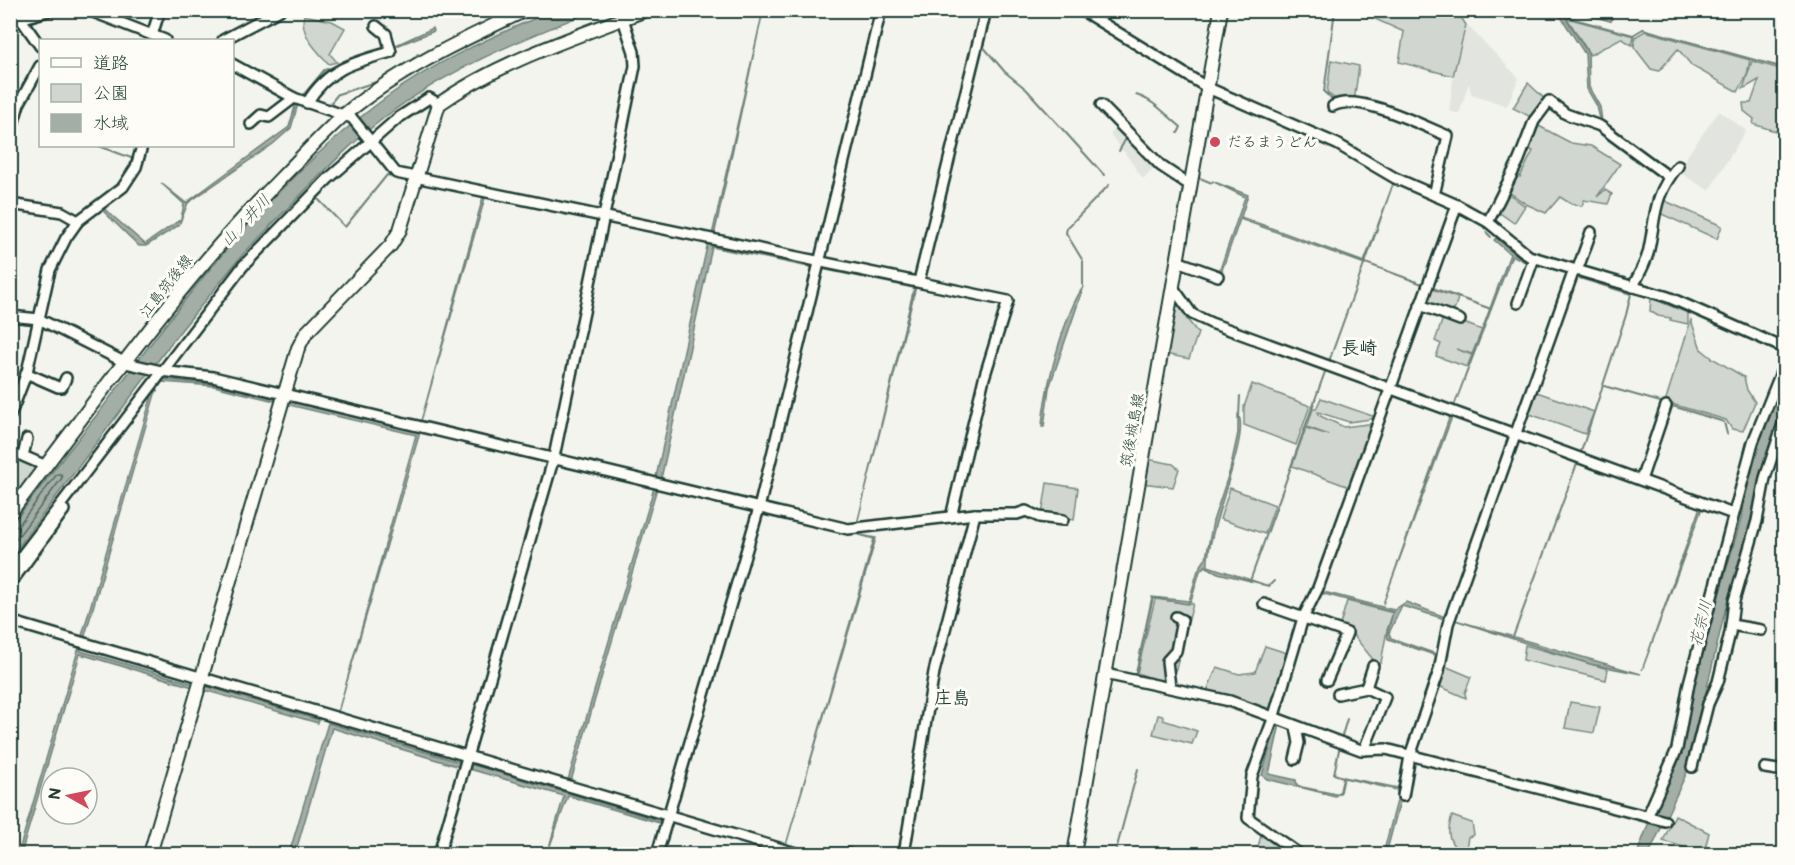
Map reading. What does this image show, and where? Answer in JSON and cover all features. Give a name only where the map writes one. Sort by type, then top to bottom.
[{"type":"main road","name":"江島筑後線","points":[[10,513],[128,363],[202,262],[270,189],[349,116],[436,55],[526,10]]},
{"type":"main road","points":[[150,855],[298,348],[306,333],[391,245],[400,230],[438,104],[503,69],[622,15],[646,10]]},
{"type":"main road","name":"筑後城島線","points":[[1074,855],[1221,10]]},
{"type":"street","points":[[13,18],[51,10]]},
{"type":"street","points":[[88,10],[158,39],[160,10]]},
{"type":"street","points":[[225,39],[280,10]]},
{"type":"street","points":[[657,855],[759,508],[881,10]]},
{"type":"street","points":[[919,281],[986,10]]},
{"type":"street","points":[[1081,10],[1208,88],[1337,144],[1395,178],[1457,205],[1488,222],[1534,258],[1668,297],[1785,348]]},
{"type":"street","points":[[439,855],[554,457],[635,66],[634,52],[622,15]]},
{"type":"street","points":[[13,18],[39,45]]},
{"type":"street","points":[[307,103],[318,84],[329,74],[391,52],[386,34],[376,26]]},
{"type":"street","points":[[234,65],[294,98],[349,116],[396,173],[1008,301],[984,378],[951,517]]},
{"type":"street","points":[[10,135],[19,104],[39,68]]},
{"type":"street","points":[[251,124],[261,115],[269,117],[294,98]]},
{"type":"street","points":[[10,571],[158,371],[243,266],[368,139],[429,98],[438,104]]},
{"type":"street","points":[[1488,222],[1519,160],[1533,121],[1549,101],[1566,114],[1600,126],[1669,177]]},
{"type":"street","points":[[1333,106],[1340,102],[1380,109],[1448,136],[1434,195]]},
{"type":"street","points":[[1101,105],[1161,166],[1191,186]]},
{"type":"street","points":[[10,416],[26,373],[50,270],[66,238],[78,221],[123,187],[136,167],[142,147]]},
{"type":"street","points":[[1633,287],[1649,251],[1653,212],[1669,177],[1678,166]]},
{"type":"street","points":[[10,204],[62,212],[78,221]]},
{"type":"street","points":[[1299,855],[1248,818],[1252,776],[1273,719],[1304,618],[1318,588],[1457,205]]},
{"type":"street","points":[[1403,796],[1410,756],[1448,624],[1591,232]]},
{"type":"street","points":[[1518,303],[1534,258]]},
{"type":"street","points":[[1177,261],[1218,276]]},
{"type":"street","points":[[1172,286],[1192,314],[1733,514]]},
{"type":"street","points":[[1420,305],[1460,320]]},
{"type":"street","points":[[10,316],[39,319],[128,363],[158,371],[213,377],[848,529],[975,514],[1017,514],[1026,511],[1039,517],[1063,520]]},
{"type":"street","points":[[1648,815],[1677,750],[1689,683],[1753,442],[1785,365]]},
{"type":"street","points":[[26,373],[58,387],[62,387],[66,378]]},
{"type":"street","points":[[1641,480],[1666,406]]},
{"type":"street","points":[[1692,767],[1731,625],[1734,601],[1757,521],[1765,478],[1785,421]]},
{"type":"street","points":[[27,438],[23,456],[46,466]]},
{"type":"street","points":[[10,584],[64,510]]},
{"type":"street","points":[[904,855],[934,672],[975,514]]},
{"type":"street","points":[[1264,604],[1347,633],[1327,680]]},
{"type":"street","points":[[1170,687],[1167,661],[1176,651],[1182,620],[1176,617]]},
{"type":"street","points":[[10,621],[467,758],[799,854],[849,855]]},
{"type":"street","points":[[1731,625],[1761,630]]},
{"type":"street","points":[[1366,688],[1373,666]]},
{"type":"street","points":[[1105,674],[1230,701],[1273,719],[1364,750],[1386,749],[1665,821]]},
{"type":"street","points":[[1338,694],[1366,688],[1385,697],[1364,750]]},
{"type":"street","points":[[1295,759],[1299,743],[1296,727]]},
{"type":"street","points":[[1765,768],[1785,771]]},
{"type":"shaded area","points":[[1467,25],[1519,78],[1507,106],[1471,94],[1469,83],[1459,114],[1449,111],[1453,79]]},
{"type":"shaded area","points":[[1719,111],[1746,130],[1709,191],[1682,174],[1684,160]]},
{"type":"shaded area","points":[[1116,127],[1154,167],[1143,179],[1110,135]]},
{"type":"green space","points":[[1372,11],[1457,11],[1466,25],[1453,76],[1399,62],[1404,32],[1375,19]]},
{"type":"green space","points":[[304,15],[332,21],[345,28],[330,54],[337,62],[329,64],[310,42],[304,29]]},
{"type":"green space","points":[[1567,18],[1634,36],[1632,45],[1621,38],[1590,55]]},
{"type":"green space","points":[[1645,31],[1750,60],[1747,75],[1738,92],[1692,66],[1678,49],[1659,71],[1651,69],[1634,47],[1635,37]]},
{"type":"green space","points":[[1331,60],[1359,66],[1354,102],[1337,100],[1327,93]]},
{"type":"green space","points":[[1752,61],[1784,70],[1784,134],[1753,124],[1754,119],[1744,111],[1743,103],[1751,103],[1759,80],[1743,89]]},
{"type":"green space","points":[[1528,83],[1546,100],[1533,118],[1513,108]]},
{"type":"green space","points":[[1537,125],[1571,143],[1591,146],[1620,164],[1597,197],[1605,190],[1612,194],[1608,204],[1584,200],[1582,206],[1571,204],[1560,197],[1546,213],[1526,204],[1509,192],[1516,174],[1520,177],[1533,151],[1527,148]]},
{"type":"green space","points":[[1509,194],[1525,206],[1514,223],[1497,211]]},
{"type":"green space","points":[[1663,200],[1722,226],[1717,239],[1657,212]]},
{"type":"green space","points":[[1429,288],[1458,298],[1453,314],[1424,303]]},
{"type":"green space","points":[[1175,297],[1186,318],[1198,333],[1189,359],[1165,354]]},
{"type":"green space","points":[[1651,298],[1688,313],[1688,324],[1658,316],[1650,311]]},
{"type":"green space","points":[[1422,307],[1482,330],[1472,354],[1456,349],[1472,355],[1467,367],[1436,356],[1441,344],[1435,341],[1442,321],[1439,316]]},
{"type":"green space","points":[[1691,320],[1701,349],[1744,377],[1747,390],[1755,402],[1743,431],[1732,429],[1726,420],[1665,402]]},
{"type":"green space","points":[[1252,384],[1310,406],[1296,445],[1244,425],[1244,407]]},
{"type":"green space","points":[[1534,391],[1594,412],[1585,434],[1527,413]]},
{"type":"green space","points":[[1321,398],[1378,418],[1349,422],[1318,412],[1318,415],[1344,427],[1376,423],[1352,488],[1292,466],[1306,428],[1329,435],[1307,427],[1313,409],[1316,409]]},
{"type":"green space","points":[[11,452],[42,468],[11,508]]},
{"type":"green space","points":[[1147,459],[1173,464],[1179,469],[1173,487],[1142,483]]},
{"type":"green space","points":[[1047,483],[1078,488],[1074,520],[1042,515]]},
{"type":"green space","points":[[1230,488],[1275,505],[1265,534],[1220,519]]},
{"type":"green space","points":[[1155,599],[1193,604],[1176,669],[1166,683],[1137,673]]},
{"type":"green space","points":[[1347,601],[1393,613],[1387,630],[1381,663],[1375,662],[1354,636],[1339,628]]},
{"type":"green space","points":[[1525,645],[1608,669],[1606,680],[1523,660]]},
{"type":"green space","points":[[1265,646],[1290,654],[1271,714],[1206,693],[1217,667],[1239,674],[1255,672]]},
{"type":"green space","points":[[1445,666],[1471,677],[1465,693],[1466,698],[1439,686]]},
{"type":"green space","points":[[1570,702],[1600,707],[1594,733],[1565,728]]},
{"type":"green space","points":[[1158,715],[1163,716],[1163,720],[1197,731],[1192,744],[1153,734]]},
{"type":"green space","points":[[1675,815],[1709,833],[1704,853],[1663,841]]},
{"type":"green space","points":[[1452,816],[1472,823],[1474,835],[1468,837],[1466,849],[1458,851],[1450,839],[1449,826]]},
{"type":"green space","points":[[1262,832],[1289,851],[1288,854],[1256,854]]},
{"type":"water","points":[[552,11],[592,11],[485,57],[408,100],[354,142],[269,227],[272,229],[268,229],[243,254],[178,334],[11,557],[11,526],[22,511],[197,285],[266,205],[303,167],[384,99],[423,73],[465,50]]},
{"type":"water","points":[[763,11],[714,236],[712,235]]},
{"type":"water","points":[[1561,11],[1565,11],[1564,15],[1588,53],[1589,87],[1600,107],[1602,121],[1669,173],[1601,123],[1597,106],[1587,89],[1585,54],[1561,17]]},
{"type":"water","points":[[433,28],[434,31],[324,75],[298,104],[291,128],[273,144],[188,203],[179,225],[146,246],[139,246],[101,209],[93,214],[101,206],[145,244],[181,219],[184,204],[161,183],[186,203],[289,127],[296,103],[324,70],[394,46]]},
{"type":"water","points":[[1212,181],[1248,195],[1241,217],[1364,262],[1393,184],[1365,264],[1240,219],[1221,273],[1219,272],[1245,197]]},
{"type":"water","points":[[483,197],[485,198],[421,421]]},
{"type":"water","points":[[93,214],[77,232],[68,244],[75,232]]},
{"type":"water","points":[[1496,238],[1527,263],[1512,255],[1453,409],[1510,254],[1494,240]]},
{"type":"water","points":[[708,242],[814,264],[814,268],[712,247],[661,479],[656,477]]},
{"type":"water","points":[[68,244],[52,287],[48,307],[43,316],[51,282]]},
{"type":"water","points":[[821,267],[916,286],[857,524],[914,288],[821,269]]},
{"type":"water","points":[[1084,286],[1049,388],[1044,427],[1042,427],[1047,394],[1062,333]]},
{"type":"water","points":[[161,379],[219,385],[275,399],[274,401],[214,386],[162,382],[155,394],[84,639],[81,639],[154,388]]},
{"type":"water","points":[[1784,379],[1784,410],[1760,472],[1752,522],[1726,607],[1687,772],[1649,854],[1637,854],[1652,814],[1677,765],[1695,678],[1741,519],[1756,444]]},
{"type":"water","points":[[289,401],[420,432],[338,712],[416,435],[289,405]]},
{"type":"water","points":[[1451,413],[1453,414],[1383,604]]},
{"type":"water","points":[[1238,415],[1241,425],[1239,441],[1213,532],[1208,566],[1263,584],[1218,573],[1205,566],[1200,571],[1191,601],[1187,604],[1153,598],[1136,674],[1162,682],[1135,676],[1152,597],[1189,601],[1198,570],[1206,558],[1213,521],[1230,470],[1238,433]]},
{"type":"water","points":[[654,488],[657,488],[571,781],[568,780]]},
{"type":"water","points":[[1701,504],[1703,505],[1642,670]]},
{"type":"water","points":[[856,534],[876,538],[786,845],[874,539]]},
{"type":"water","points":[[1320,591],[1394,610],[1406,602],[1448,618],[1448,620],[1402,606],[1389,633],[1391,638],[1439,655],[1386,854],[1383,854],[1397,801],[1397,790],[1344,778],[1341,792],[1335,796],[1267,779],[1262,775],[1276,726],[1280,724],[1269,774],[1296,780],[1297,785],[1302,787],[1336,794],[1340,791],[1343,777],[1398,788],[1405,752],[1437,656],[1388,639],[1387,634],[1393,612],[1320,593]]},
{"type":"water","points":[[1452,619],[1641,674],[1590,664]]},
{"type":"water","points":[[79,647],[81,651],[194,684],[193,687],[80,654],[47,766],[44,766]]},
{"type":"water","points":[[205,686],[319,720],[318,723],[204,690]]},
{"type":"water","points":[[328,723],[462,763],[460,767],[332,728],[295,854],[289,854]]},
{"type":"water","points":[[470,764],[664,822],[663,824],[568,796],[547,854],[564,796],[469,769]]},
{"type":"water","points":[[39,783],[39,793],[21,854],[18,854]]},
{"type":"waterway","points":[[1334,101],[1324,92],[1335,10]]},
{"type":"waterway","points":[[1544,10],[1562,15]]},
{"type":"waterway","points":[[1571,10],[1611,21],[1614,10]]},
{"type":"waterway","points":[[1594,17],[1596,10]]},
{"type":"waterway","points":[[1563,16],[1633,35],[1643,29],[1784,68]]},
{"type":"waterway","points":[[981,44],[1005,72],[1026,89],[1104,175]]},
{"type":"waterway","points":[[407,65],[418,54]]},
{"type":"waterway","points":[[329,105],[338,94],[382,80]]},
{"type":"waterway","points":[[1136,95],[1154,104],[1181,127],[1178,133]]},
{"type":"waterway","points":[[10,104],[14,103]]},
{"type":"waterway","points":[[1119,151],[1128,135]]},
{"type":"waterway","points":[[1345,142],[1356,148]]},
{"type":"waterway","points":[[102,147],[134,159]]},
{"type":"waterway","points":[[318,199],[345,227],[387,175],[407,180]]},
{"type":"waterway","points":[[1195,176],[1212,183]]},
{"type":"waterway","points":[[1083,288],[1083,261],[1066,233],[1067,228],[1109,185]]},
{"type":"waterway","points":[[1486,232],[1491,237]]},
{"type":"waterway","points":[[1363,262],[1425,285]]},
{"type":"waterway","points":[[1328,364],[1365,262]]},
{"type":"waterway","points":[[1576,277],[1631,294],[1580,455]]},
{"type":"waterway","points":[[1430,287],[1491,309]]},
{"type":"waterway","points":[[1250,581],[1326,369]]},
{"type":"waterway","points":[[1604,386],[1664,403]]},
{"type":"waterway","points":[[1239,417],[1240,396]]},
{"type":"waterway","points":[[1669,405],[1724,422],[1727,434]]},
{"type":"waterway","points":[[1513,637],[1578,461]]},
{"type":"waterway","points":[[1261,584],[1269,586],[1274,581]]},
{"type":"waterway","points":[[1214,703],[1268,721]]},
{"type":"waterway","points":[[1341,739],[1347,719]]},
{"type":"waterway","points":[[1340,745],[1334,774],[1343,777]]},
{"type":"waterway","points":[[1115,854],[1138,769]]},
{"type":"place","name":"だるまうどん","points":[[1215,142]]},
{"type":"district","name":"長崎","points":[[1359,348]]},
{"type":"district","name":"庄島","points":[[952,698]]},
{"type":"water label","name":"山ノ井川","points":[[245,220]]},
{"type":"water label","name":"花宗川","points":[[1700,623]]}]
